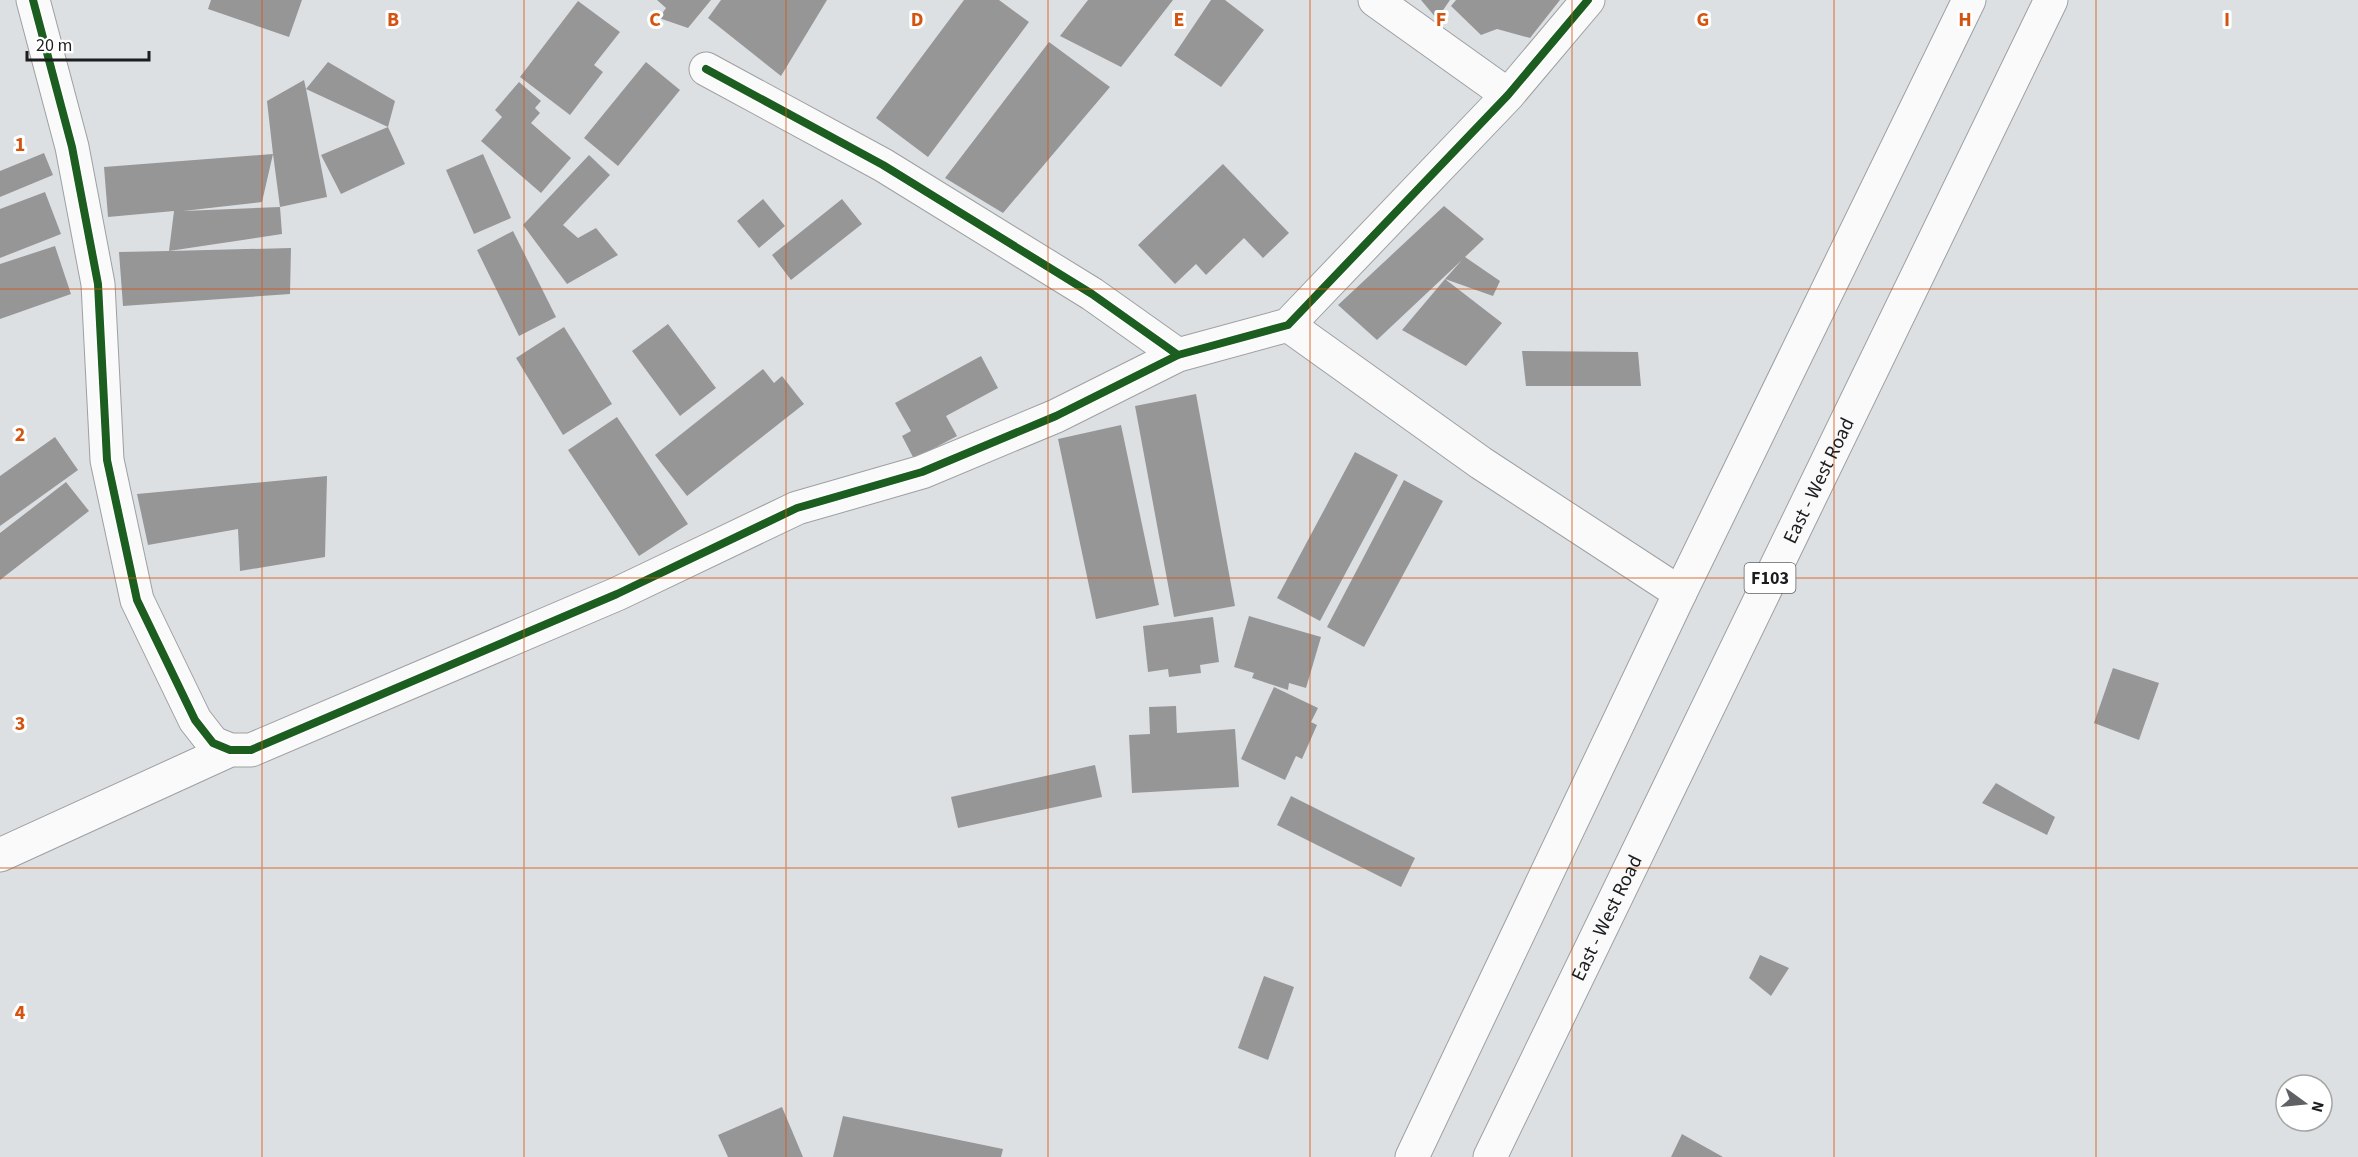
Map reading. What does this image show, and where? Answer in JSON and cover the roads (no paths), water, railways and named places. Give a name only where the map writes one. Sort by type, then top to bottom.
[{"type":"street","points":[[33,0],[72,147],[98,284],[107,460],[137,600],[195,720],[213,743],[230,750],[251,750],[272,743],[616,594],[797,508],[922,472],[1056,416],[1178,355],[1288,324],[1508,95],[1588,0]]},
{"type":"street","points":[[1375,0],[1508,95]]},
{"type":"street","points":[[1412,1157],[1680,593],[1969,0]]},
{"type":"street","name":"East - West Road","points":[[1490,1157],[2051,0]]},
{"type":"street","points":[[706,69],[883,165],[1092,294],[1178,355]]},
{"type":"street","points":[[1288,324],[1480,463],[1680,593]]},
{"type":"street","points":[[0,855],[230,750]]}]
